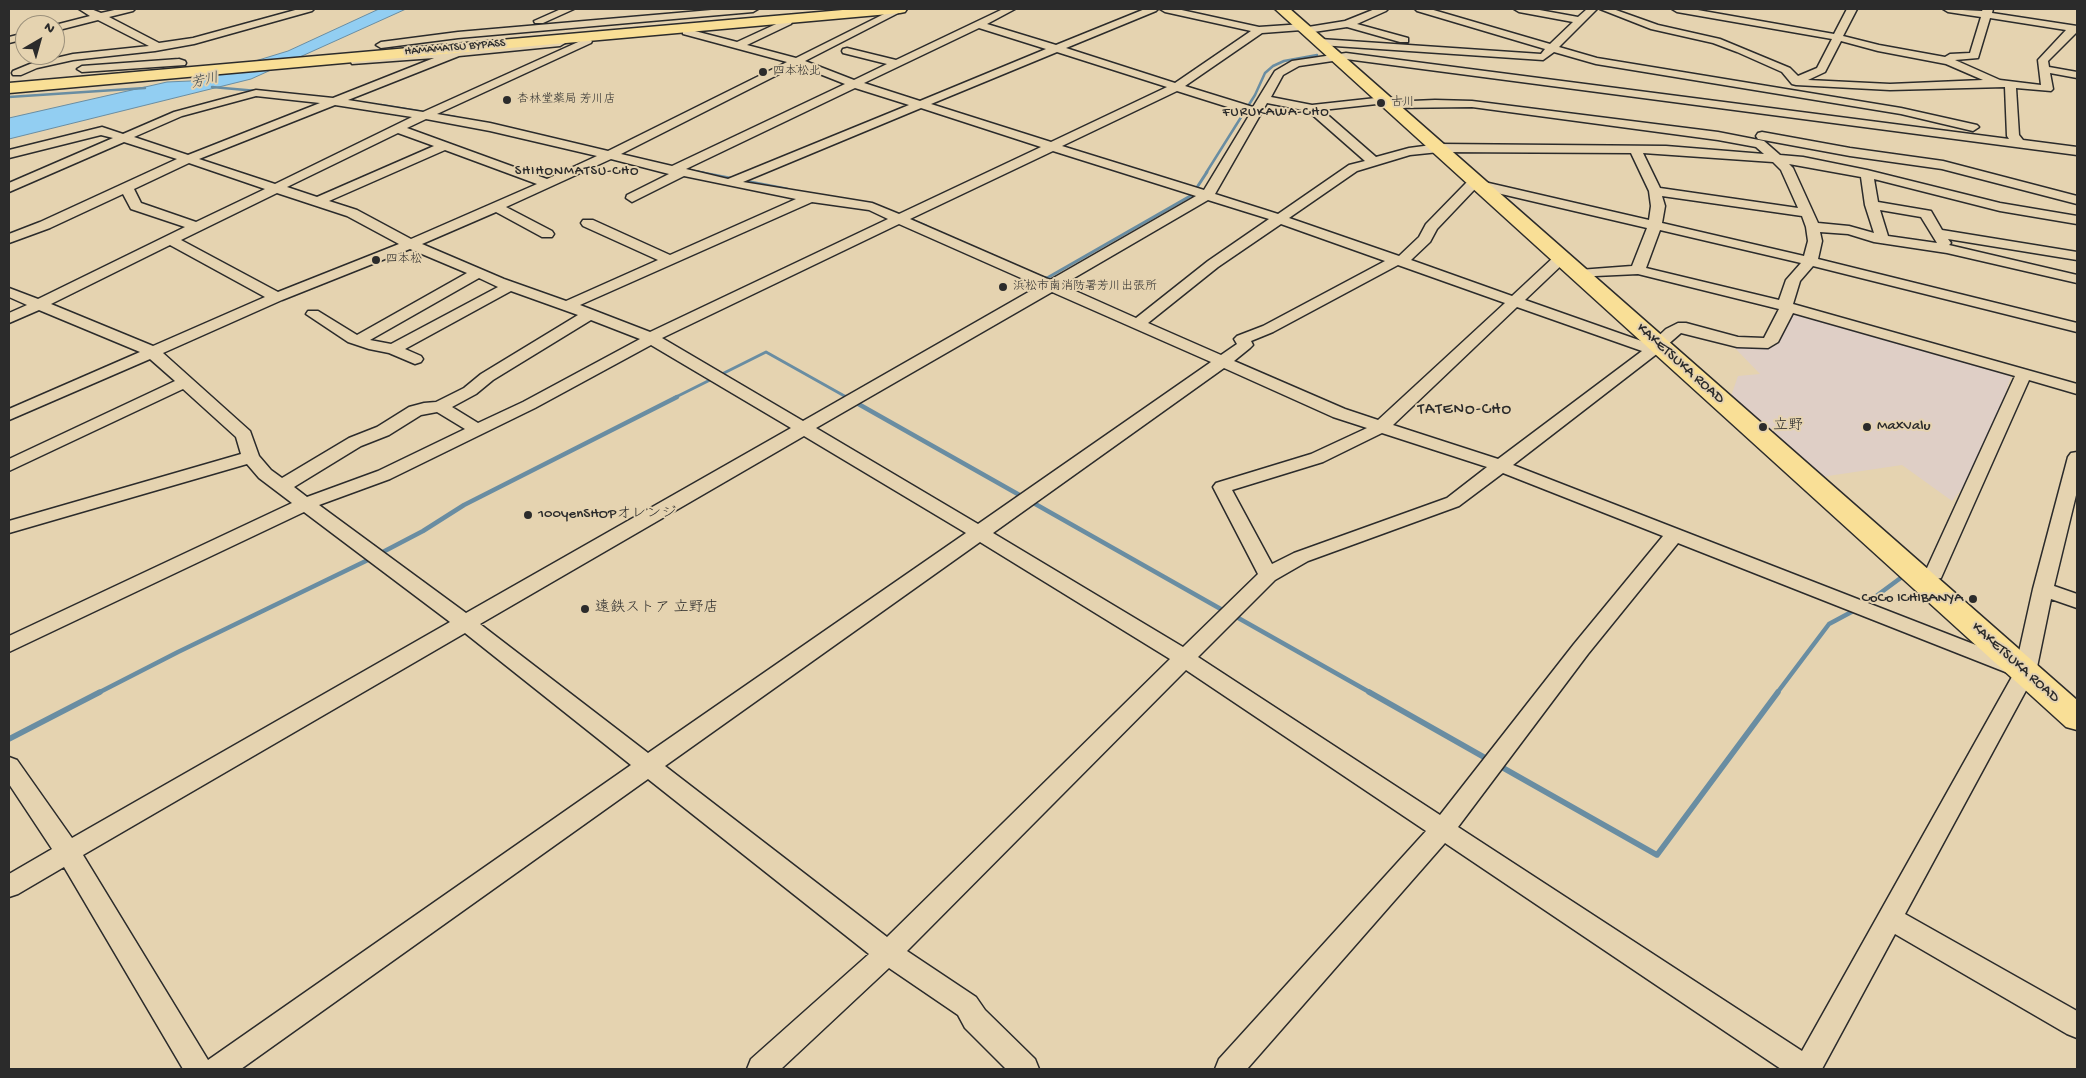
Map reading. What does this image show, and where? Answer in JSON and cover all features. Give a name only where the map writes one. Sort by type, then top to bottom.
[{"type":"highway","name":"HAMAMATSU BYPASS","points":[[11,75],[203,64],[599,26],[813,12],[901,9]]},
{"type":"highway","name":"KAKETSUKA ROAD","points":[[1282,9],[1579,274],[1656,348],[1916,574],[2077,718]]},
{"type":"highway","name":"HAMAMATSU BYPASS","points":[[9,88],[176,68],[335,59],[813,12]]},
{"type":"street","points":[[84,9],[158,46]]},
{"type":"street","points":[[65,26],[130,9]]},
{"type":"street","points":[[11,75],[51,62],[194,41],[309,9]]},
{"type":"street","points":[[529,28],[530,24],[570,9]]},
{"type":"street","points":[[657,17],[675,9]]},
{"type":"street","points":[[374,47],[451,36],[529,28],[753,9]]},
{"type":"street","points":[[9,415],[276,297],[410,244],[496,207],[607,156],[901,9]]},
{"type":"street","points":[[632,198],[677,172],[896,63],[1010,9]]},
{"type":"street","points":[[729,183],[1153,9]]},
{"type":"street","points":[[1165,9],[1259,30],[1310,33],[1440,50],[1543,57]]},
{"type":"street","points":[[1310,33],[1347,24],[1383,9]]},
{"type":"street","points":[[1420,9],[1596,61],[1901,111],[2017,140],[2077,151]]},
{"type":"street","points":[[1519,9],[1580,20]]},
{"type":"street","points":[[1521,79],[1592,9]]},
{"type":"street","points":[[1605,9],[1655,27],[1698,21],[1836,37],[1878,48],[1949,61],[1998,83]]},
{"type":"street","points":[[1677,9],[1698,21],[1716,41],[1786,70],[1796,81],[1882,87],[1998,83],[2047,89],[2043,60],[2075,29]]},
{"type":"street","points":[[1948,9],[1987,12],[2075,29]]},
{"type":"street","points":[[1796,81],[1821,70],[1848,10]]},
{"type":"street","points":[[620,11],[643,18]]},
{"type":"street","points":[[351,62],[819,19],[813,12]]},
{"type":"street","points":[[1949,61],[1950,57],[1974,56],[1987,12]]},
{"type":"street","points":[[737,46],[787,22]]},
{"type":"street","points":[[978,24],[1256,112]]},
{"type":"street","points":[[1347,24],[1440,50]]},
{"type":"street","points":[[9,645],[305,504],[384,475],[529,405],[643,345],[650,338],[1050,146],[1176,88],[1259,30]]},
{"type":"street","points":[[686,32],[796,61],[855,84],[1208,195],[1656,348]]},
{"type":"street","points":[[9,319],[425,116],[587,41]]},
{"type":"street","points":[[847,51],[896,63]]},
{"type":"street","points":[[9,239],[45,225],[188,159],[456,53]]},
{"type":"street","points":[[9,886],[464,622],[1208,195],[1279,72],[1303,61],[1336,57],[1521,79],[1764,128],[1850,152],[1943,165],[2077,200]]},
{"type":"street","points":[[11,75],[69,70],[176,68]]},
{"type":"street","points":[[2044,69],[2077,75]]},
{"type":"street","points":[[1795,94],[1796,81]]},
{"type":"street","points":[[2010,84],[2017,140]]},
{"type":"street","points":[[761,1069],[888,953],[1268,575],[1301,557],[1453,502],[1656,348],[1671,332],[1678,328],[1686,328],[1737,342],[1768,343],[1773,339],[1787,306],[1793,280],[1810,261],[1815,241],[1813,227],[1787,168],[1780,160],[1764,128],[1773,90]]},
{"type":"street","points":[[9,188],[178,114],[256,93],[333,101],[490,127],[607,156],[729,183],[872,207],[902,217],[1050,286],[1339,412],[1501,466],[2025,672]]},
{"type":"street","points":[[1264,99],[1312,108],[1387,103],[1435,102],[1472,104],[1718,136],[1764,128],[2017,140]]},
{"type":"street","points":[[1312,108],[1373,161]]},
{"type":"street","points":[[398,129],[547,183]]},
{"type":"street","points":[[9,154],[102,131],[352,214],[410,244],[478,273],[650,338],[978,532],[1184,658],[1806,1069],[2025,672],[2043,589],[2072,496],[2077,457]]},
{"type":"street","points":[[317,202],[445,146]]},
{"type":"street","points":[[1137,324],[1213,264],[1353,168],[1409,152],[1439,148],[1666,150],[1804,161],[1867,174],[2000,207],[2077,220]]},
{"type":"street","points":[[1635,150],[1655,191],[1658,206],[1655,225],[1638,270]]},
{"type":"street","points":[[1867,174],[1872,205],[1882,239]]},
{"type":"street","points":[[218,1069],[1222,362],[1245,345],[1242,339],[1268,330],[1399,260],[1425,239],[1431,227],[1471,186],[1480,185],[1810,261],[2077,328]]},
{"type":"street","points":[[126,186],[136,206],[197,227]]},
{"type":"street","points":[[1655,191],[1806,213]]},
{"type":"street","points":[[566,306],[810,198]]},
{"type":"street","points":[[1872,205],[1926,214],[1947,249]]},
{"type":"street","points":[[496,207],[547,234]]},
{"type":"street","points":[[588,223],[670,260]]},
{"type":"street","points":[[1813,227],[1849,230],[1882,239],[1947,249],[2077,279]]},
{"type":"street","points":[[1938,233],[2032,247],[2077,256]]},
{"type":"street","points":[[171,240],[276,297]]},
{"type":"street","points":[[1268,575],[1222,487],[1317,458],[1381,427],[1561,258]]},
{"type":"street","points":[[1579,274],[1638,270],[1787,306],[2077,389]]},
{"type":"street","points":[[358,340],[478,273]]},
{"type":"street","points":[[394,349],[510,286]]},
{"type":"street","points":[[9,292],[151,351],[244,435],[251,457],[265,474],[464,622],[888,953],[967,1006],[975,1019],[1025,1069]]},
{"type":"street","points":[[313,314],[353,339],[374,346],[394,349],[415,359]]},
{"type":"street","points":[[282,486],[355,442],[383,431],[415,411],[424,408],[440,407],[470,391],[487,377],[590,314]]},
{"type":"street","points":[[1916,574],[1934,573],[2024,374]]},
{"type":"street","points":[[9,466],[185,382]]},
{"type":"street","points":[[440,407],[476,429]]},
{"type":"street","points":[[9,527],[251,457]]},
{"type":"street","points":[[1229,1069],[1442,830],[1575,656],[1674,535]]},
{"type":"street","points":[[2043,589],[2077,601]]},
{"type":"street","points":[[9,766],[68,852],[198,1069]]},
{"type":"street","points":[[1890,918],[2077,1025]]},
{"type":"shaded area","points":[[1793,312],[2012,374],[1986,450],[1972,477],[1952,501],[1902,465],[1821,477],[1731,396],[1738,376],[1760,374],[1732,345],[1764,346]]},
{"type":"water","name":"芳川","points":[[379,9],[406,9],[251,79],[9,139],[9,118],[167,82],[190,81],[288,51]]},
{"type":"waterway","points":[[1206,173],[1255,95],[1265,73],[1273,66],[1284,61],[1317,55]]},
{"type":"waterway","name":"芳川","points":[[212,87],[257,91]]},
{"type":"waterway","points":[[9,97],[145,88]]},
{"type":"waterway","points":[[381,105],[455,117]]},
{"type":"waterway","points":[[694,171],[704,173]]},
{"type":"waterway","points":[[698,172],[787,189]]},
{"type":"waterway","points":[[1041,277],[1047,278],[1192,195],[1207,172]]},
{"type":"waterway","points":[[869,203],[926,226]]},
{"type":"waterway","points":[[674,398],[766,352],[848,398]]},
{"type":"waterway","points":[[379,554],[423,531],[464,505],[677,397]]},
{"type":"waterway","points":[[846,397],[1023,497]]},
{"type":"waterway","points":[[1030,501],[1226,612]]},
{"type":"waterway","points":[[98,693],[372,558]]},
{"type":"waterway","points":[[1864,605],[1906,574]]},
{"type":"waterway","points":[[1777,693],[1829,624],[1857,609]]},
{"type":"waterway","points":[[1233,615],[1371,693]]},
{"type":"waterway","points":[[9,739],[100,692]]},
{"type":"waterway","points":[[1369,692],[1489,760]]},
{"type":"waterway","points":[[1498,765],[1657,855],[1778,692]]},
{"type":"place","name":"四本松北","points":[[763,72]]},
{"type":"place","name":"杏林堂薬局 芳川店","points":[[507,100]]},
{"type":"place","name":"古川","points":[[1381,103]]},
{"type":"place","name":"四本松","points":[[376,260]]},
{"type":"place","name":"浜松市南消防署芳川出張所","points":[[1003,287]]},
{"type":"place","name":"立野","points":[[1763,427]]},
{"type":"place","name":"MaxValu","points":[[1867,427]]},
{"type":"place","name":"100yenSHOPオレンジ","points":[[528,515]]},
{"type":"place","name":"CoCo ICHIBANYA","points":[[1973,599]]},
{"type":"place","name":"遠鉄ストア 立野店","points":[[585,609]]},
{"type":"district","name":"FURUKAWA-CHO","points":[[1276,113]]},
{"type":"district","name":"SHIHONMATSU-CHO","points":[[577,172]]},
{"type":"district","name":"TATENO-CHO","points":[[1465,411]]}]
